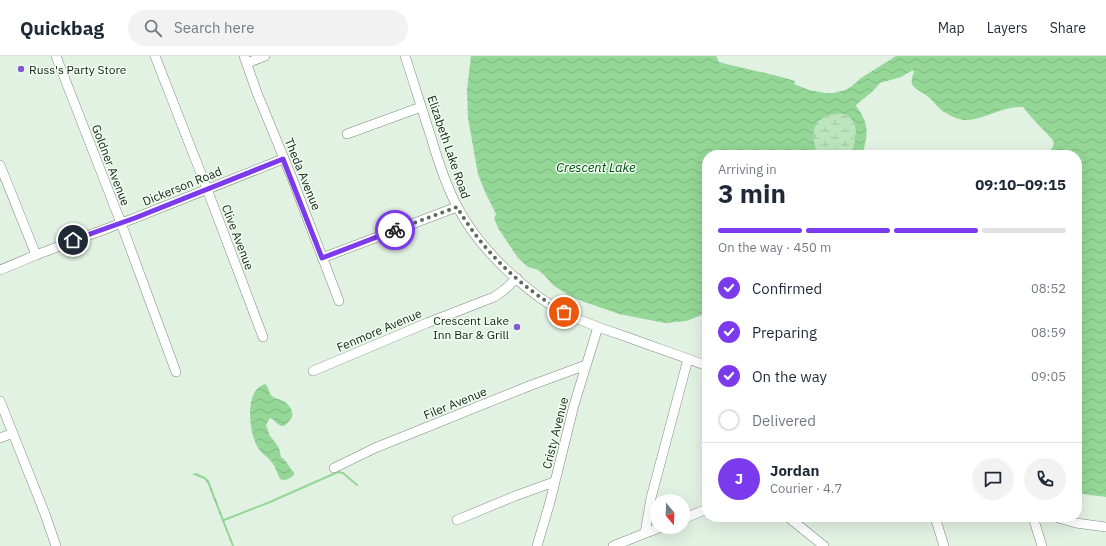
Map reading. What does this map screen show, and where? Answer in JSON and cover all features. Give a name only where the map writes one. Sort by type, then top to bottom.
[{"type":"street","name":"Goldner Avenue","points":[[56,56],[121,223],[176,372]]},
{"type":"street","name":"Clive Avenue","points":[[155,56],[263,337]]},
{"type":"street","points":[[245,59],[264,56]]},
{"type":"street","name":"Elizabeth Lake Road","points":[[406,56],[448,188],[457,207],[470,227],[482,243],[499,261],[537,295],[573,317],[702,364]]},
{"type":"street","name":"Theda Avenue","points":[[245,59],[339,301]]},
{"type":"street","points":[[347,134],[421,107]]},
{"type":"street","name":"Dickerson Road","points":[[0,270],[283,159]]},
{"type":"street","points":[[0,166],[36,255]]},
{"type":"street","points":[[322,258],[457,207]]},
{"type":"street","name":"Fenmore Avenue","points":[[313,371],[427,323],[494,297],[507,288],[517,278]]},
{"type":"street","name":"Cristy Avenue","points":[[537,546],[574,405],[598,327]]},
{"type":"street","points":[[645,533],[651,498],[688,359]]},
{"type":"street","name":"Filer Avenue","points":[[334,468],[375,448],[529,386],[586,365]]},
{"type":"street","points":[[0,401],[45,514],[56,546]]},
{"type":"street","points":[[0,438],[13,433]]},
{"type":"street","points":[[458,520],[515,496],[554,482]]},
{"type":"street","points":[[690,516],[702,511]]},
{"type":"street","points":[[794,522],[824,546]]},
{"type":"street","points":[[937,522],[944,546]]},
{"type":"street","points":[[1035,522],[1042,546]]},
{"type":"street","points":[[1076,522],[1106,527]]},
{"type":"street","points":[[613,546],[650,531]]},
{"type":"green space","points":[[836,113],[844,114],[850,117],[855,128],[853,150],[817,150],[813,133],[816,124],[822,118]]},
{"type":"water","name":"Crescent Lake","points":[[471,56],[716,56],[719,62],[795,81],[794,84],[809,90],[833,93],[845,90],[852,86],[861,78],[896,56],[1106,56],[1106,497],[1082,493],[1082,150],[1050,150],[1054,143],[1052,139],[1023,107],[1009,108],[969,120],[963,120],[951,116],[938,107],[929,97],[913,86],[913,70],[901,77],[880,83],[856,105],[866,124],[866,141],[863,150],[853,150],[855,128],[849,116],[833,114],[820,120],[815,126],[814,139],[817,150],[702,150],[702,315],[686,321],[665,323],[619,314],[571,297],[553,285],[538,270],[528,267],[518,258],[498,228],[494,218],[496,214],[478,174],[468,118],[467,90]]},
{"type":"water","points":[[265,384],[271,395],[289,405],[292,412],[291,419],[284,426],[279,425],[270,418],[266,425],[270,436],[279,448],[281,457],[294,472],[294,475],[286,480],[280,479],[272,462],[258,448],[252,431],[250,421],[251,402],[258,388]]},
{"type":"water","points":[[196,473],[205,477],[209,481],[234,546],[232,546],[207,482],[204,479],[192,474]]},
{"type":"waterway","points":[[224,520],[270,502],[338,472],[343,473],[357,485]]},
{"type":"way so far","points":[[395,230],[457,207],[490,252],[508,270],[537,295],[564,312]]},
{"type":"place","name":"Russ's Party Store","points":[[21,69]]},
{"type":"place","name":"Crescent Lake Inn Bar & Grill","points":[[517,327]]},
{"type":"route","points":[[73,240],[135,218],[283,159],[292,178],[322,258],[395,230]]}]
